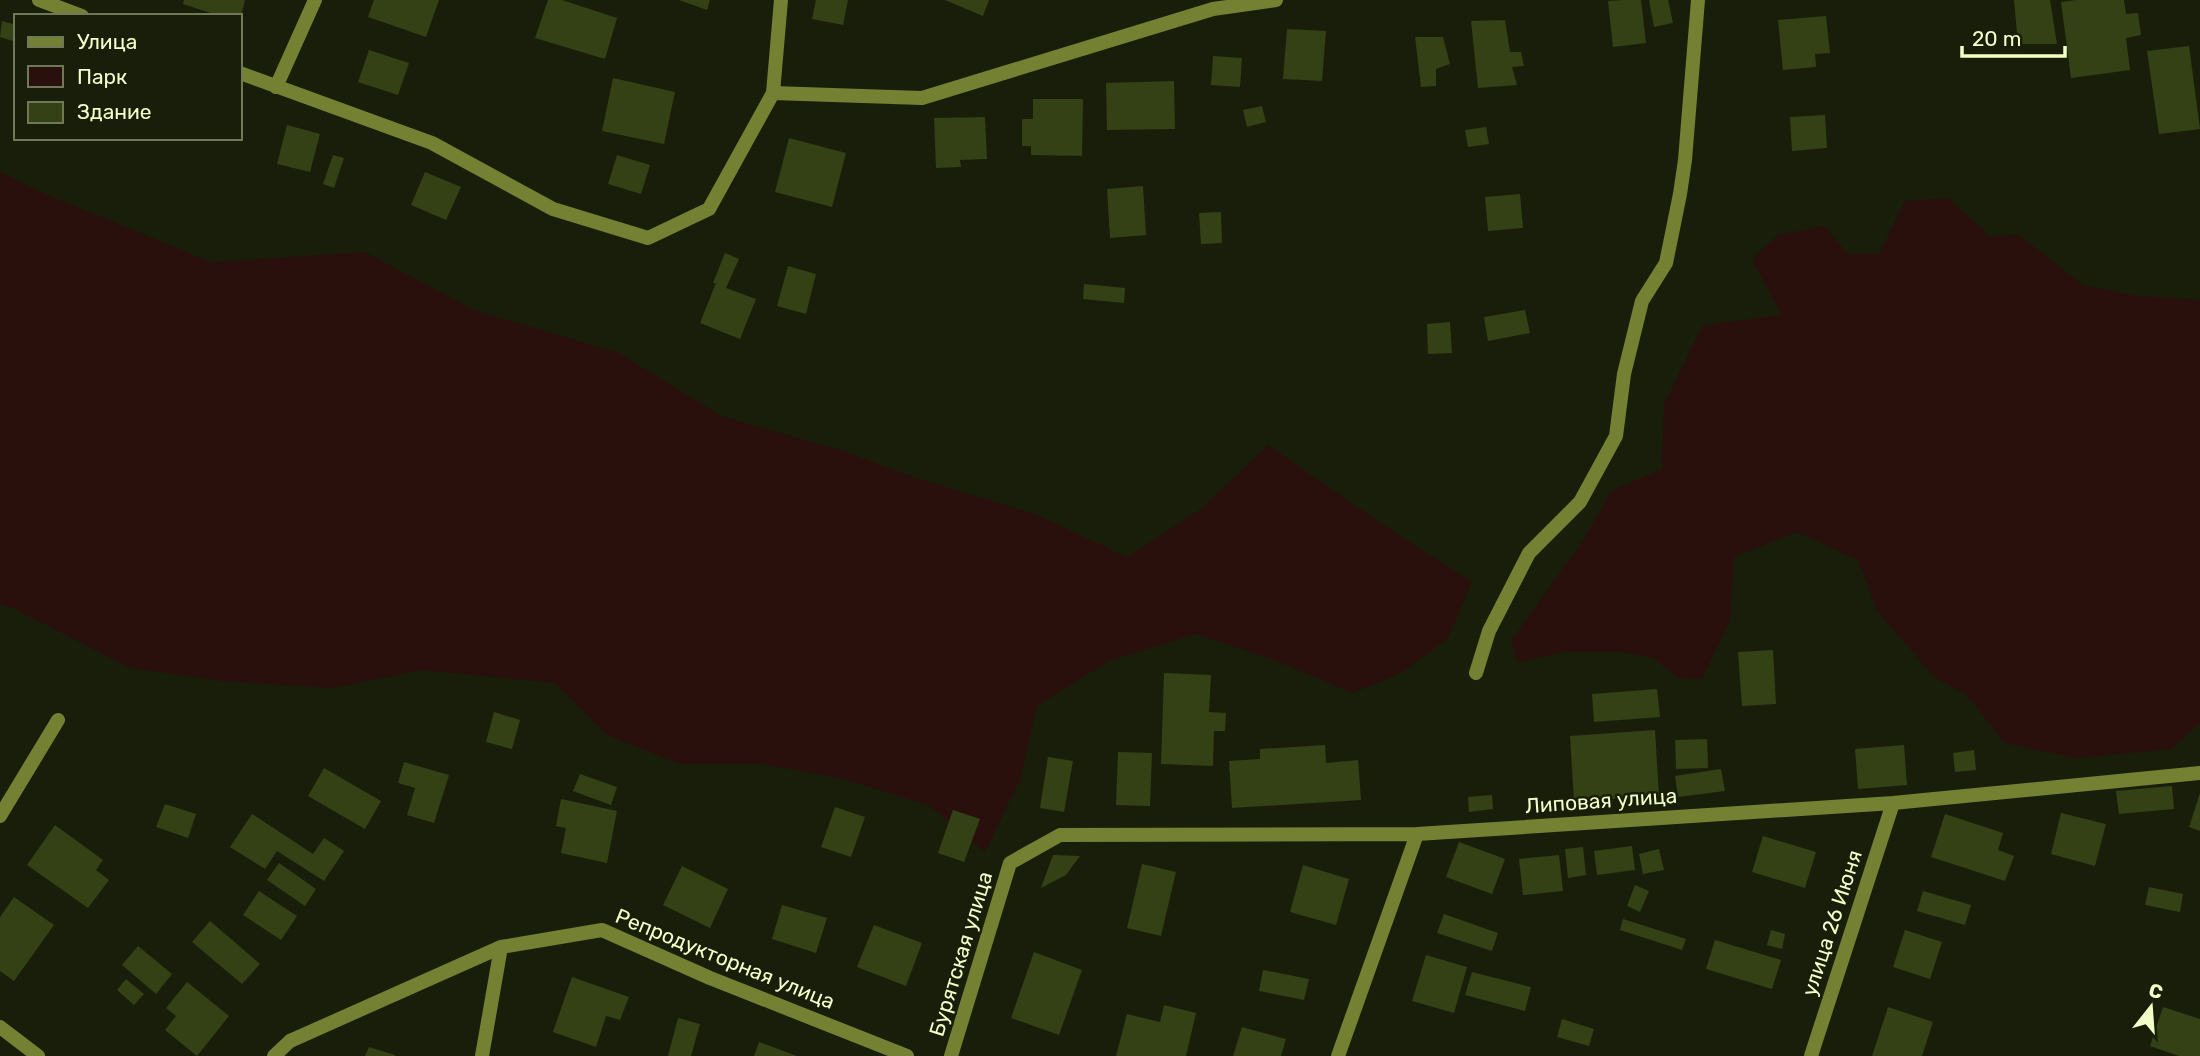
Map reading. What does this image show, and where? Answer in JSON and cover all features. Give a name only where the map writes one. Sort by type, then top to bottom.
[{"type":"street","points":[[38,0],[76,14]]},
{"type":"street","points":[[276,87],[315,0]]},
{"type":"street","points":[[242,74],[432,143],[554,209],[648,238],[709,209],[773,93],[781,0]]},
{"type":"street","points":[[773,93],[922,98],[1215,4],[1276,0]]},
{"type":"street","points":[[1476,673],[1489,631],[1529,553],[1580,502],[1616,436],[1624,374],[1642,301],[1666,263],[1680,194],[1698,0]]},
{"type":"street","points":[[0,816],[58,720]]},
{"type":"street","name":"Липовая улица","points":[[1010,863],[1060,835],[1417,834],[1893,803],[2200,773]]},
{"type":"street","name":"улица 26 Июня","points":[[1811,1056],[1893,803]]},
{"type":"street","points":[[1338,1056],[1417,834]]},
{"type":"street","name":"Бурятская улица","points":[[951,1056],[1010,863]]},
{"type":"street","name":"Репродукторная улица","points":[[274,1056],[290,1041],[501,947],[602,930],[709,978],[907,1056]]},
{"type":"street","points":[[482,1056],[501,947]]},
{"type":"street","points":[[0,1027],[38,1056]]},
{"type":"green space","points":[[0,172],[48,195],[211,262],[365,252],[474,310],[619,353],[721,416],[843,451],[916,478],[1035,514],[1127,557],[1201,509],[1268,445],[1472,582],[1448,638],[1401,673],[1353,693],[1269,658],[1196,634],[1109,661],[1037,706],[1020,780],[985,852],[928,805],[843,779],[763,764],[681,764],[607,735],[555,683],[422,670],[333,688],[222,681],[130,668],[17,610],[0,604]]},
{"type":"green space","points":[[1948,198],[1990,236],[2019,235],[2083,285],[2137,296],[2200,300],[2200,723],[2172,749],[2076,758],[2005,743],[1966,694],[1935,678],[1877,611],[1858,560],[1797,532],[1734,557],[1730,620],[1702,679],[1678,678],[1653,658],[1624,652],[1564,652],[1518,663],[1511,641],[1584,539],[1612,490],[1662,469],[1664,404],[1703,325],[1782,315],[1752,259],[1778,235],[1824,226],[1848,254],[1879,254],[1905,201]]},
{"type":"building","points":[[184,0],[245,0],[242,14],[214,14],[183,4]]},
{"type":"building","points":[[374,0],[439,0],[426,37],[368,17]]},
{"type":"building","points":[[548,0],[562,0],[617,18],[605,59],[535,38]]},
{"type":"building","points":[[679,0],[710,0],[707,10]]},
{"type":"building","points":[[816,0],[848,0],[843,25],[812,19]]},
{"type":"building","points":[[945,0],[989,0],[983,16]]},
{"type":"building","points":[[1641,0],[1646,43],[1613,47],[1608,1]]},
{"type":"building","points":[[1649,0],[1668,0],[1673,23],[1654,27]]},
{"type":"building","points":[[2014,0],[2050,0],[2057,44],[2018,44]]},
{"type":"building","points":[[2124,0],[2126,14],[2138,13],[2141,35],[2126,38],[2130,70],[2071,78],[2061,2]]},
{"type":"building","points":[[1826,16],[1830,53],[1815,54],[1816,67],[1783,70],[1778,20]]},
{"type":"building","points":[[1505,20],[1510,52],[1521,52],[1524,66],[1512,67],[1517,85],[1478,88],[1471,21]]},
{"type":"building","points":[[2,21],[14,24],[14,41],[0,37]]},
{"type":"building","points":[[1287,29],[1326,31],[1322,81],[1283,79]]},
{"type":"building","points":[[1415,37],[1443,37],[1450,64],[1436,69],[1436,86],[1421,87]]},
{"type":"building","points":[[2189,46],[2200,129],[2159,134],[2147,51]]},
{"type":"building","points":[[369,50],[409,63],[398,95],[358,82]]},
{"type":"building","points":[[1213,56],[1242,58],[1240,87],[1211,85]]},
{"type":"building","points":[[613,78],[675,92],[664,144],[602,131]]},
{"type":"building","points":[[1174,81],[1175,129],[1107,130],[1106,83]]},
{"type":"building","points":[[1033,99],[1083,99],[1082,156],[1031,155],[1031,146],[1022,146],[1022,119],[1033,119]]},
{"type":"building","points":[[1262,106],[1266,122],[1247,127],[1243,110]]},
{"type":"building","points":[[1825,115],[1827,148],[1792,151],[1790,117]]},
{"type":"building","points":[[985,117],[987,159],[960,160],[961,167],[936,168],[934,118]]},
{"type":"building","points":[[287,125],[320,134],[310,172],[277,164]]},
{"type":"building","points":[[1486,127],[1489,144],[1468,147],[1465,130]]},
{"type":"building","points":[[789,138],[846,153],[832,207],[775,192]]},
{"type":"building","points":[[333,155],[344,158],[334,188],[323,184]]},
{"type":"building","points":[[617,155],[650,165],[641,194],[608,184]]},
{"type":"building","points":[[425,172],[461,187],[446,220],[411,205]]},
{"type":"building","points":[[1143,186],[1146,235],[1110,238],[1107,189]]},
{"type":"building","points":[[1520,194],[1523,228],[1488,231],[1485,197]]},
{"type":"building","points":[[1221,212],[1222,243],[1201,244],[1199,213]]},
{"type":"building","points":[[725,253],[739,259],[726,288],[756,299],[740,339],[700,323]]},
{"type":"building","points":[[788,266],[816,274],[806,314],[777,306]]},
{"type":"building","points":[[1084,284],[1125,288],[1124,303],[1083,299]]},
{"type":"building","points":[[1525,310],[1530,333],[1488,341],[1484,317]]},
{"type":"building","points":[[1450,322],[1452,353],[1428,354],[1427,324]]},
{"type":"building","points":[[1773,650],[1776,704],[1742,706],[1738,652]]},
{"type":"building","points":[[1164,673],[1211,675],[1209,712],[1226,713],[1225,731],[1214,731],[1213,766],[1161,764]]},
{"type":"building","points":[[1657,689],[1660,717],[1594,722],[1592,694]]},
{"type":"building","points":[[494,712],[520,720],[512,749],[486,742]]},
{"type":"building","points":[[1655,730],[1659,796],[1574,801],[1570,736]]},
{"type":"building","points":[[1707,739],[1708,768],[1676,769],[1675,740]]},
{"type":"building","points":[[1325,745],[1326,763],[1358,760],[1361,800],[1232,808],[1229,761],[1260,759],[1260,749]]},
{"type":"building","points":[[1904,745],[1907,785],[1858,789],[1855,749]]},
{"type":"building","points":[[1974,750],[1976,770],[1955,772],[1953,753]]},
{"type":"building","points":[[1118,752],[1152,753],[1150,806],[1116,805]]},
{"type":"building","points":[[1048,757],[1073,761],[1064,812],[1040,808]]},
{"type":"building","points":[[404,762],[449,775],[434,823],[407,815],[415,788],[398,783]]},
{"type":"building","points":[[324,768],[381,801],[365,829],[308,796]]},
{"type":"building","points":[[1721,769],[1725,791],[1678,797],[1675,776]]},
{"type":"building","points":[[580,774],[617,787],[611,805],[573,791]]},
{"type":"building","points":[[2172,786],[2174,809],[2119,814],[2116,791]]},
{"type":"building","points":[[2200,793],[2200,831],[2189,827]]},
{"type":"building","points":[[1492,795],[1493,809],[1469,812],[1468,797]]},
{"type":"building","points":[[561,799],[617,811],[607,863],[561,853],[566,828],[556,826]]},
{"type":"building","points":[[165,804],[196,814],[188,838],[156,827]]},
{"type":"building","points":[[835,807],[865,817],[851,857],[821,847]]},
{"type":"building","points":[[953,810],[980,819],[964,862],[938,853]]},
{"type":"building","points":[[2061,813],[2106,824],[2095,866],[2051,854]]},
{"type":"building","points":[[252,814],[313,854],[324,838],[344,851],[324,881],[277,851],[265,869],[230,847]]},
{"type":"building","points":[[1945,814],[2003,833],[1998,850],[2014,856],[2005,881],[1931,857]]},
{"type":"building","points":[[55,825],[103,860],[96,870],[109,880],[88,908],[27,865]]},
{"type":"building","points":[[1763,836],[1816,852],[1805,888],[1752,872]]},
{"type":"building","points":[[1459,842],[1505,859],[1492,894],[1446,877]]},
{"type":"building","points":[[1632,846],[1635,870],[1597,875],[1594,851]]},
{"type":"building","points":[[1583,847],[1586,875],[1568,878],[1565,849]]},
{"type":"building","points":[[1659,849],[1664,870],[1643,874],[1639,854]]},
{"type":"building","points":[[1053,855],[1080,856],[1066,875],[1041,888]]},
{"type":"building","points":[[1559,855],[1563,891],[1523,895],[1519,859]]},
{"type":"building","points":[[279,863],[316,889],[305,906],[267,880]]},
{"type":"building","points":[[1142,864],[1176,872],[1161,936],[1127,928]]},
{"type":"building","points":[[1303,865],[1349,879],[1336,925],[1290,912]]},
{"type":"building","points":[[682,866],[728,889],[710,928],[663,905]]},
{"type":"building","points":[[1635,885],[1649,891],[1640,912],[1627,906]]},
{"type":"building","points":[[2149,887],[2183,894],[2180,912],[2145,905]]},
{"type":"building","points":[[259,891],[297,916],[281,940],[243,915]]},
{"type":"building","points":[[1923,891],[1971,905],[1965,925],[1917,911]]},
{"type":"building","points":[[14,897],[54,925],[14,981],[0,971],[0,917]]},
{"type":"building","points":[[782,905],[827,918],[816,953],[772,939]]},
{"type":"building","points":[[1444,914],[1498,933],[1492,951],[1437,933]]},
{"type":"building","points":[[1623,919],[1686,939],[1682,950],[1620,930]]},
{"type":"building","points":[[210,921],[260,964],[242,984],[192,942]]},
{"type":"building","points":[[874,925],[922,943],[906,986],[857,967]]},
{"type":"building","points":[[1771,930],[1785,934],[1782,949],[1767,945]]},
{"type":"building","points":[[1905,930],[1942,942],[1930,979],[1893,967]]},
{"type":"building","points":[[1715,940],[1781,960],[1772,989],[1706,969]]},
{"type":"building","points":[[138,946],[172,974],[156,994],[122,965]]},
{"type":"building","points":[[1034,952],[1082,970],[1059,1035],[1011,1018]]},
{"type":"building","points":[[1426,955],[1467,967],[1454,1013],[1412,1001]]},
{"type":"building","points":[[1263,970],[1309,979],[1304,1000],[1259,991]]},
{"type":"building","points":[[1472,972],[1531,987],[1525,1011],[1465,995]]},
{"type":"building","points":[[572,977],[629,997],[620,1020],[606,1016],[596,1047],[553,1032]]},
{"type":"building","points":[[126,979],[144,994],[134,1005],[117,990]]},
{"type":"building","points":[[187,982],[229,1016],[197,1056],[165,1030],[176,1016],[166,1008]]},
{"type":"building","points":[[1164,1005],[1196,1013],[1186,1056],[1116,1056],[1127,1014],[1160,1022]]},
{"type":"building","points":[[1888,1007],[1933,1022],[1922,1056],[1872,1056]]},
{"type":"building","points":[[2163,1007],[2200,1019],[2200,1056],[2179,1056],[2150,1046]]},
{"type":"building","points":[[678,1018],[700,1024],[691,1056],[668,1056]]},
{"type":"building","points":[[1562,1019],[1594,1029],[1589,1046],[1557,1037]]},
{"type":"building","points":[[1242,1027],[1286,1039],[1281,1056],[1233,1056]]},
{"type":"building","points":[[759,1042],[797,1056],[754,1056]]},
{"type":"building","points":[[369,1047],[395,1055],[395,1056],[365,1056]]}]
